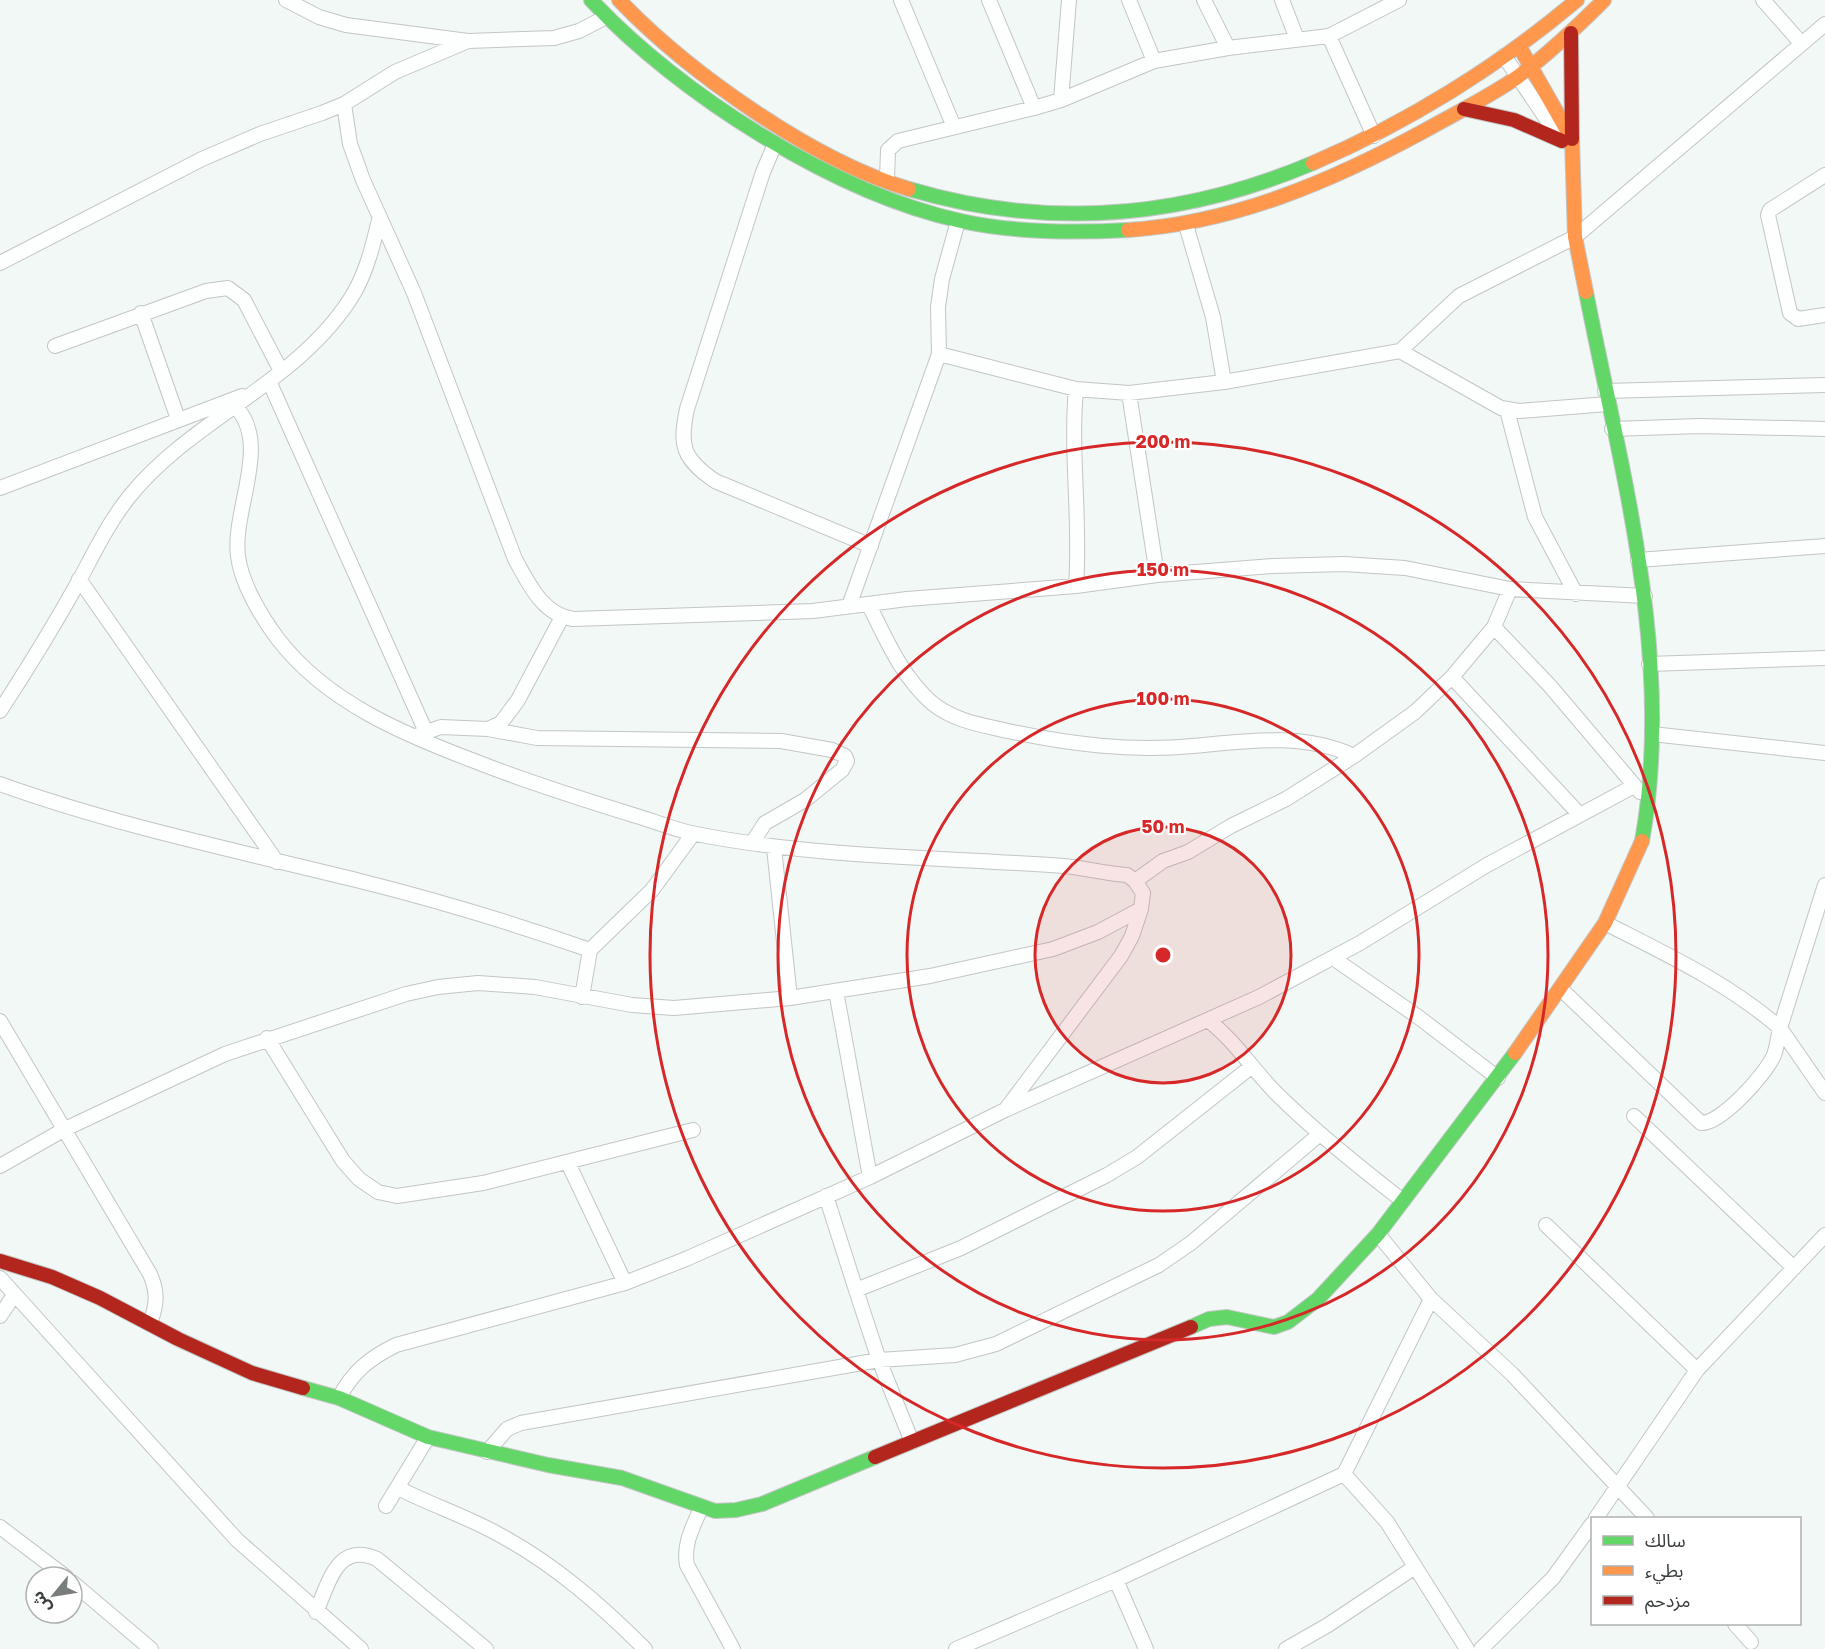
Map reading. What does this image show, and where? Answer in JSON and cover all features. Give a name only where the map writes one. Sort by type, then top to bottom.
[{"type":"street","points":[[286,0],[319,17],[346,25],[468,42],[554,38],[579,31],[606,17]]},
{"type":"street","points":[[591,0],[606,17],[692,87],[775,144],[892,201],[958,221],[1026,230],[1110,233],[1186,225],[1275,201],[1365,163],[1464,109],[1518,75],[1571,33],[1604,0]]},
{"type":"street","points":[[619,0],[664,43],[752,109],[809,143],[887,180],[968,204],[1065,213],[1112,214],[1152,211],[1194,203],[1281,177],[1374,136],[1519,46],[1577,0]]},
{"type":"street","points":[[901,0],[954,127]]},
{"type":"street","points":[[989,0],[1034,108]]},
{"type":"street","points":[[1061,100],[1069,0]]},
{"type":"street","points":[[1129,0],[1154,61]]},
{"type":"street","points":[[1204,0],[1228,48]]},
{"type":"street","points":[[1282,0],[1297,39]]},
{"type":"street","points":[[887,180],[888,150],[891,145],[905,138],[1061,100],[1154,61],[1228,48],[1329,36],[1377,6],[1399,0]]},
{"type":"street","points":[[1763,0],[1801,44]]},
{"type":"street","points":[[939,354],[1076,389],[1129,393],[1224,382],[1400,351],[1459,296],[1575,237],[1825,24]]},
{"type":"street","points":[[0,1261],[76,1287],[252,1373],[339,1398],[428,1437],[487,1452],[622,1478],[701,1508],[736,1510],[762,1504],[1209,1319],[1227,1317],[1274,1327],[1288,1322],[1318,1299],[1378,1234],[1498,1078],[1561,989],[1605,923],[1642,841],[1649,802],[1652,734],[1645,596],[1575,237],[1568,144],[1571,33]]},
{"type":"street","points":[[1329,36],[1374,136]]},
{"type":"street","points":[[0,263],[202,159],[260,134],[344,104],[395,72],[468,42]]},
{"type":"street","points":[[1519,46],[1531,65],[1568,144]]},
{"type":"street","points":[[1504,56],[1568,144]]},
{"type":"street","points":[[344,104],[350,144],[379,220],[414,293],[515,559],[537,596],[548,609],[562,617],[591,619],[813,611],[918,598],[1076,586],[1156,575],[1273,566],[1344,564],[1405,568],[1510,589],[1645,596]]},
{"type":"street","points":[[1464,109],[1496,113],[1520,121],[1568,144]]},
{"type":"street","points":[[775,144],[763,172],[687,409],[682,443],[687,456],[698,470],[715,481],[871,546]]},
{"type":"street","points":[[1825,175],[1770,210],[1768,215],[1790,313],[1798,319],[1825,315]]},
{"type":"street","points":[[0,711],[79,579],[100,539],[128,498],[149,474],[269,381],[324,331],[353,294],[368,264],[379,220]]},
{"type":"street","points":[[849,606],[939,354],[938,307],[942,279],[958,221]]},
{"type":"street","points":[[1186,225],[1213,317],[1224,382]]},
{"type":"street","points":[[55,346],[206,291],[228,288],[244,300],[281,371]]},
{"type":"street","points":[[141,313],[178,419]]},
{"type":"street","points":[[1400,351],[1488,403],[1507,410],[1519,411],[1607,397],[1825,385]]},
{"type":"street","points":[[269,381],[420,734]]},
{"type":"street","points":[[1076,389],[1073,419],[1078,562],[1076,586]]},
{"type":"street","points":[[0,488],[253,392]]},
{"type":"street","points":[[1129,393],[1156,575]]},
{"type":"street","points":[[235,406],[247,423],[252,446],[237,533],[238,559],[260,608],[277,637],[317,681],[344,699],[506,773],[693,834],[774,848],[1068,866],[1127,875],[1135,881],[1143,893],[1141,909],[1132,936],[1106,977],[1005,1110]]},
{"type":"street","points":[[1507,410],[1535,517],[1576,594]]},
{"type":"street","points":[[1612,429],[1700,426],[1825,429]]},
{"type":"street","points":[[1638,560],[1825,546]]},
{"type":"street","points":[[79,579],[277,862]]},
{"type":"street","points":[[1135,881],[1163,861],[1188,852],[1231,826],[1286,799],[1354,756],[1415,712],[1452,677],[1494,627],[1510,589]]},
{"type":"street","points":[[869,605],[895,656],[915,685],[933,704],[973,724],[1061,741],[1129,748],[1280,740],[1318,744],[1354,756]]},
{"type":"street","points":[[488,729],[501,723],[511,712],[562,617]]},
{"type":"street","points":[[1494,627],[1550,686],[1649,802]]},
{"type":"street","points":[[1649,664],[1825,658]]},
{"type":"street","points":[[1452,677],[1580,815]]},
{"type":"street","points":[[420,734],[447,727],[488,729],[537,738],[781,741],[832,750],[845,756],[847,760],[842,770],[795,806],[765,823],[752,843]]},
{"type":"street","points":[[1652,734],[1825,753]]},
{"type":"street","points":[[0,784],[177,837],[362,881],[590,950]]},
{"type":"street","points":[[339,1398],[349,1380],[360,1367],[373,1356],[396,1345],[625,1283],[686,1259],[870,1177],[1005,1110],[1209,1021],[1333,958],[1487,865],[1635,786]]},
{"type":"street","points":[[582,997],[590,950],[652,890],[693,834]]},
{"type":"street","points":[[774,848],[790,998]]},
{"type":"street","points":[[1561,989],[1701,1123],[1712,1121],[1739,1100],[1760,1077],[1774,1056],[1780,1028],[1825,885]]},
{"type":"street","points":[[0,1166],[65,1129],[178,1074],[267,1038],[406,994],[438,987],[478,983],[512,986],[632,1005],[674,1008],[790,998],[930,976],[1053,949],[1098,932],[1141,909]]},
{"type":"street","points":[[1605,923],[1730,989],[1780,1028],[1825,1093]]},
{"type":"street","points":[[1333,958],[1498,1078]]},
{"type":"street","points":[[836,991],[870,1177]]},
{"type":"street","points":[[0,1021],[156,1287],[155,1310],[150,1323]]},
{"type":"street","points":[[1209,1021],[1223,1032],[1251,1066],[1320,1134],[1403,1201]]},
{"type":"street","points":[[267,1038],[343,1161],[359,1179],[378,1192],[398,1196],[483,1183],[693,1130]]},
{"type":"street","points":[[856,1290],[961,1248],[1107,1175],[1137,1157],[1251,1066]]},
{"type":"street","points":[[1634,1116],[1794,1268]]},
{"type":"street","points":[[487,1452],[514,1425],[879,1360],[948,1356],[977,1350],[1028,1330],[1116,1287],[1191,1243],[1320,1134]]},
{"type":"street","points":[[568,1163],[625,1283]]},
{"type":"street","points":[[826,1196],[879,1360],[912,1442]]},
{"type":"street","points":[[1546,1225],[1697,1370]]},
{"type":"street","points":[[1378,1234],[1431,1299],[1512,1374],[1566,1436],[1646,1517]]},
{"type":"street","points":[[1597,1517],[1697,1370],[1825,1235]]},
{"type":"street","points":[[0,1278],[237,1540],[316,1612],[361,1649]]},
{"type":"street","points":[[0,1316],[14,1295]]},
{"type":"street","points":[[956,1649],[1116,1580],[1344,1474],[1431,1299]]},
{"type":"street","points":[[386,1506],[428,1437]]},
{"type":"street","points":[[1344,1474],[1377,1508],[1467,1649]]},
{"type":"street","points":[[398,1488],[483,1526],[531,1554],[582,1590],[645,1649]]},
{"type":"street","points":[[701,1508],[688,1538],[685,1553],[687,1565],[733,1649]]},
{"type":"street","points":[[0,1527],[50,1565]]},
{"type":"street","points":[[1481,1649],[1553,1578],[1591,1527]]},
{"type":"street","points":[[316,1612],[342,1562],[355,1553],[364,1553],[384,1565],[443,1617],[486,1649]]},
{"type":"street","points":[[1286,1649],[1328,1625],[1415,1567]]},
{"type":"street","points":[[1116,1580],[1146,1649]]},
{"type":"street","points":[[84,1592],[151,1649]]},
{"type":"street","points":[[1737,1625],[1751,1642]]},
{"type":"traffic: fast","points":[[591,0],[668,70],[713,104],[811,164],[862,188],[912,207],[981,225],[1044,231],[1128,230]]},
{"type":"traffic: fast","points":[[909,189],[961,202],[1012,210],[1063,214],[1113,212],[1164,207],[1214,196],[1263,182],[1313,163]]},
{"type":"traffic: fast","points":[[1586,292],[1628,496],[1640,565],[1648,634],[1652,703],[1651,772],[1642,841]]},
{"type":"traffic: fast","points":[[1191,1327],[1209,1319],[1227,1317],[1274,1327],[1288,1322],[1318,1299],[1378,1234],[1515,1053]]},
{"type":"traffic: fast","points":[[303,1388],[339,1398],[428,1437],[548,1465],[622,1478],[715,1511],[736,1510],[762,1504],[875,1457]]},
{"type":"traffic: slow","points":[[619,0],[680,56],[754,111],[833,158],[872,176],[909,189]]},
{"type":"traffic: slow","points":[[1313,163],[1383,130],[1451,91],[1516,48],[1577,0]]},
{"type":"traffic: slow","points":[[1128,230],[1206,219],[1244,209],[1281,197],[1354,167],[1508,84],[1552,49],[1604,0]]},
{"type":"traffic: slow","points":[[1519,46],[1572,139],[1575,237],[1586,292]]},
{"type":"traffic: slow","points":[[1515,1053],[1605,923],[1642,841]]},
{"type":"traffic: jam","points":[[1571,33],[1572,139]]},
{"type":"traffic: jam","points":[[1464,109],[1514,120],[1562,141]]},
{"type":"traffic: jam","points":[[0,1261],[52,1277],[100,1298],[178,1339],[252,1373],[303,1388]]},
{"type":"traffic: jam","points":[[875,1457],[1191,1327]]}]
